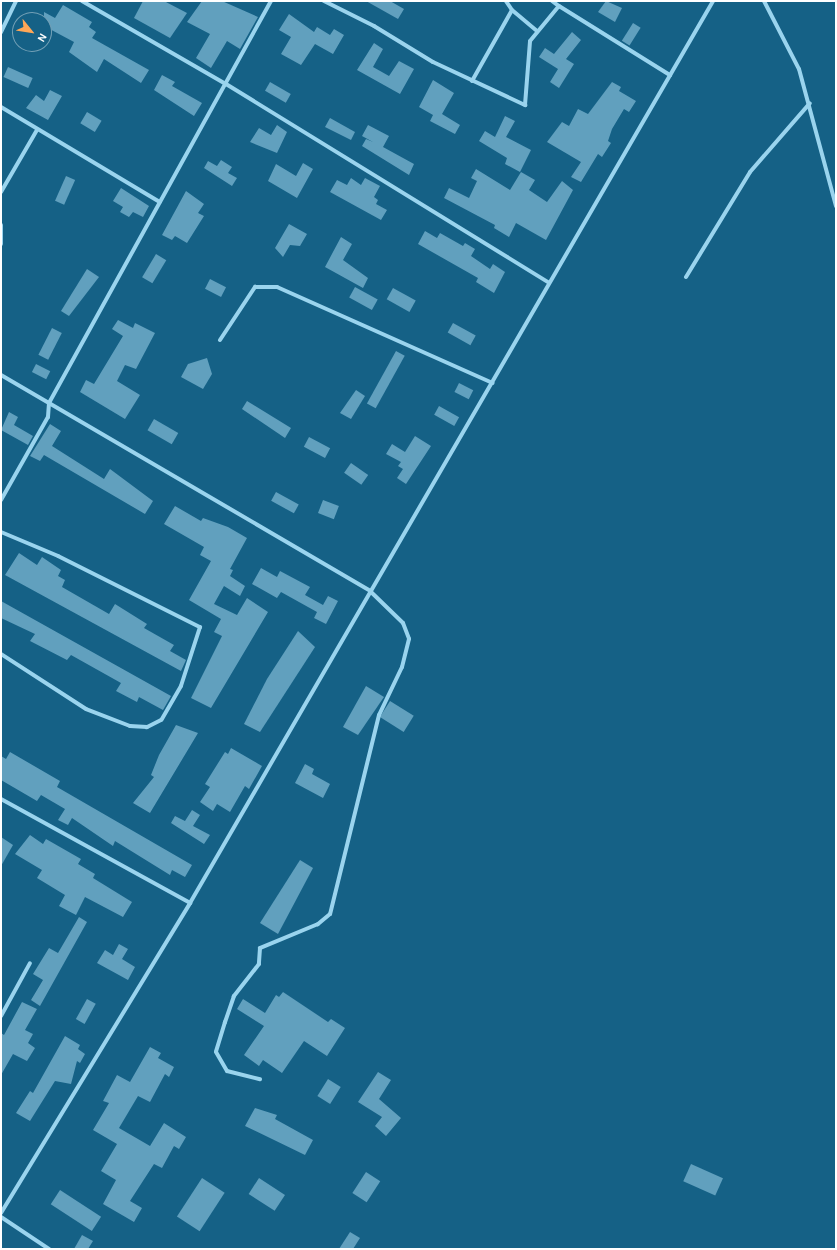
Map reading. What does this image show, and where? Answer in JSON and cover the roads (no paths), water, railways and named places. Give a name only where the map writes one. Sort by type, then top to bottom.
[{"type":"street","points":[[1,32],[16,1]]},
{"type":"street","points":[[82,1],[226,84],[549,283]]},
{"type":"street","points":[[1,500],[48,417],[49,403],[271,1]]},
{"type":"street","points":[[324,1],[472,81],[526,106],[527,51],[537,31],[559,6]]},
{"type":"street","points":[[506,1],[512,10],[537,31]]},
{"type":"street","points":[[552,1],[670,75]]},
{"type":"street","points":[[1,1213],[190,903],[370,590],[493,383],[549,283],[713,1]]},
{"type":"street","points":[[764,1],[790,46],[810,103],[836,206]]},
{"type":"street","points":[[472,81],[512,10]]},
{"type":"street","points":[[686,277],[750,172],[810,103]]},
{"type":"street","points":[[1,107],[37,130],[160,202]]},
{"type":"street","points":[[1,192],[37,130]]},
{"type":"street","points":[[1,225],[1,244]]},
{"type":"street","points":[[220,340],[255,287],[277,287],[493,383]]},
{"type":"street","points":[[1,375],[370,590],[403,623],[410,639],[408,650],[378,715],[330,914],[318,924],[260,948],[259,964],[234,996],[225,1022],[216,1052],[227,1071],[260,1079]]},
{"type":"street","points":[[1,532],[58,556],[200,627],[181,686],[160,720],[147,727],[130,726],[86,709],[1,654]]},
{"type":"street","points":[[1,799],[190,903]]},
{"type":"street","points":[[1,1016],[30,963]]},
{"type":"street","points":[[1,1217],[49,1249]]}]
